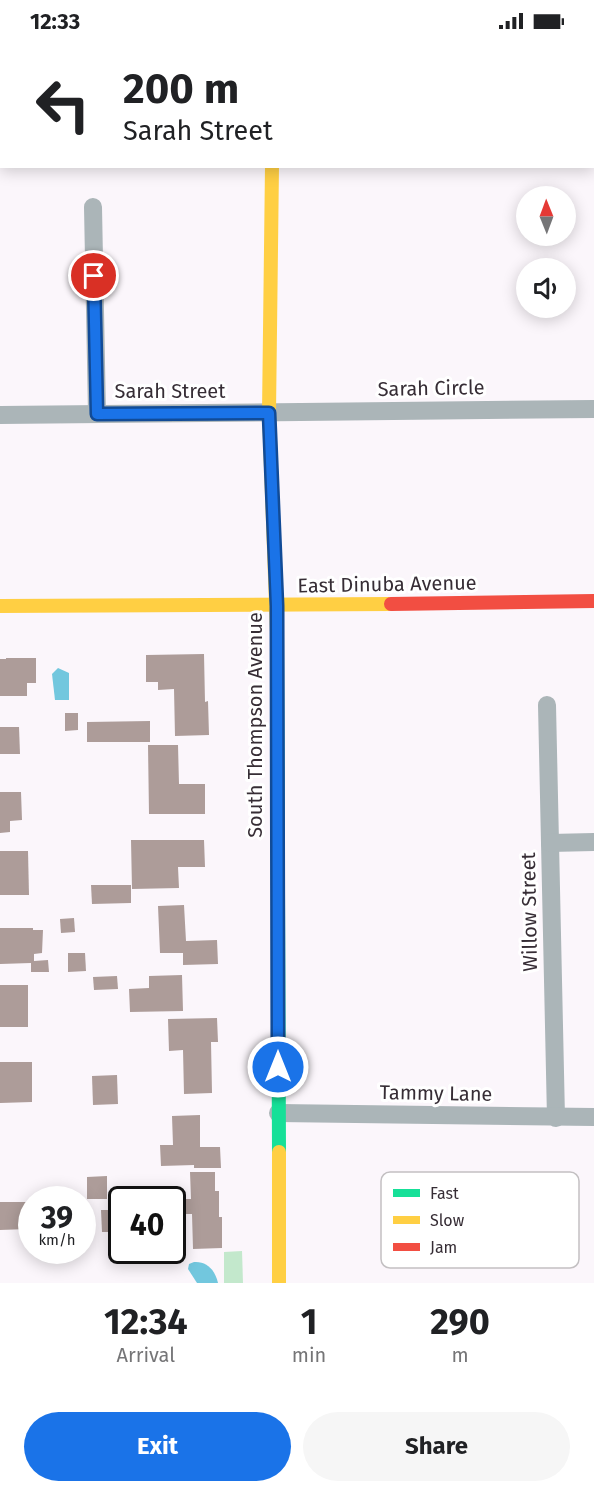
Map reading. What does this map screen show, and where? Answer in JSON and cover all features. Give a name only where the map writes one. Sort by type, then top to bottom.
[{"type":"street","name":"South Thompson Avenue","points":[[272,168],[269,413],[277,606],[279,1283]]},
{"type":"street","points":[[93,207],[97,414]]},
{"type":"street","name":"Sarah Circle","points":[[269,413],[594,409]]},
{"type":"street","name":"Sarah Street","points":[[0,415],[269,413]]},
{"type":"street","name":"East Dinuba Avenue","points":[[0,606],[277,606],[594,601]]},
{"type":"street","name":"Willow Street","points":[[547,705],[556,1118]]},
{"type":"street","points":[[550,843],[594,842]]},
{"type":"street","name":"Tammy Lane","points":[[278,1113],[594,1117]]},
{"type":"green space","points":[[242,1251],[243,1283],[224,1283],[224,1252]]},
{"type":"water","points":[[58,668],[69,673],[69,700],[55,700],[52,674]]},
{"type":"water","points":[[194,1262],[210,1267],[218,1283],[197,1283],[188,1269],[189,1264]]},
{"type":"building","points":[[204,654],[205,702],[208,701],[209,735],[175,736],[174,689],[158,690],[158,682],[146,682],[146,655]]},
{"type":"building","points":[[36,658],[36,683],[27,683],[27,696],[0,696],[0,659]]},
{"type":"building","points":[[65,713],[78,713],[78,730],[65,731]]},
{"type":"building","points":[[150,721],[150,742],[87,742],[87,722]]},
{"type":"building","points":[[0,727],[19,727],[20,754],[0,754]]},
{"type":"building","points":[[148,745],[178,745],[179,784],[205,784],[205,814],[149,814]]},
{"type":"building","points":[[0,792],[21,792],[22,820],[10,821],[10,832],[0,833]]},
{"type":"building","points":[[131,840],[204,840],[205,867],[178,867],[179,888],[132,889]]},
{"type":"building","points":[[0,851],[28,851],[29,895],[0,895]]},
{"type":"building","points":[[91,885],[131,885],[131,903],[92,904]]},
{"type":"building","points":[[184,905],[186,941],[217,940],[218,964],[183,965],[183,953],[160,953],[158,906]]},
{"type":"building","points":[[74,918],[75,932],[61,933],[60,919]]},
{"type":"building","points":[[0,928],[43,930],[42,953],[34,954],[34,961],[48,960],[49,972],[31,972],[31,963],[0,964]]},
{"type":"building","points":[[68,953],[85,953],[86,971],[68,972]]},
{"type":"building","points":[[182,975],[183,1011],[130,1012],[129,989],[149,988],[149,976]]},
{"type":"building","points":[[117,976],[118,989],[94,990],[93,977]]},
{"type":"building","points":[[0,985],[28,985],[28,1027],[0,1027]]},
{"type":"building","points":[[217,1018],[218,1042],[211,1042],[212,1093],[184,1094],[183,1050],[169,1051],[168,1019]]},
{"type":"building","points":[[0,1062],[32,1062],[32,1102],[0,1103]]},
{"type":"building","points":[[117,1075],[118,1104],[93,1105],[92,1076]]},
{"type":"building","points":[[200,1115],[200,1147],[220,1147],[221,1168],[194,1168],[194,1165],[161,1166],[160,1145],[173,1145],[172,1116]]},
{"type":"building","points":[[190,1172],[215,1172],[215,1191],[219,1191],[219,1217],[222,1217],[222,1248],[193,1249],[192,1214],[186,1214],[186,1199],[191,1199]]},
{"type":"building","points":[[107,1176],[107,1199],[96,1199],[96,1186],[87,1186],[87,1177]]},
{"type":"building","points":[[0,1202],[18,1202],[18,1229],[0,1230]]},
{"type":"building","points":[[101,1210],[108,1210],[108,1232],[102,1232]]},
{"type":"traffic: fast","points":[[277,632],[279,1152]]},
{"type":"traffic: slow","points":[[272,168],[269,413],[277,632]]},
{"type":"traffic: slow","points":[[0,606],[391,604]]},
{"type":"traffic: slow","points":[[279,1152],[279,1283]]},
{"type":"traffic: jam","points":[[391,604],[594,601]]},
{"type":"route","points":[[94,276],[97,414],[269,413],[277,606],[278,1067]]}]
